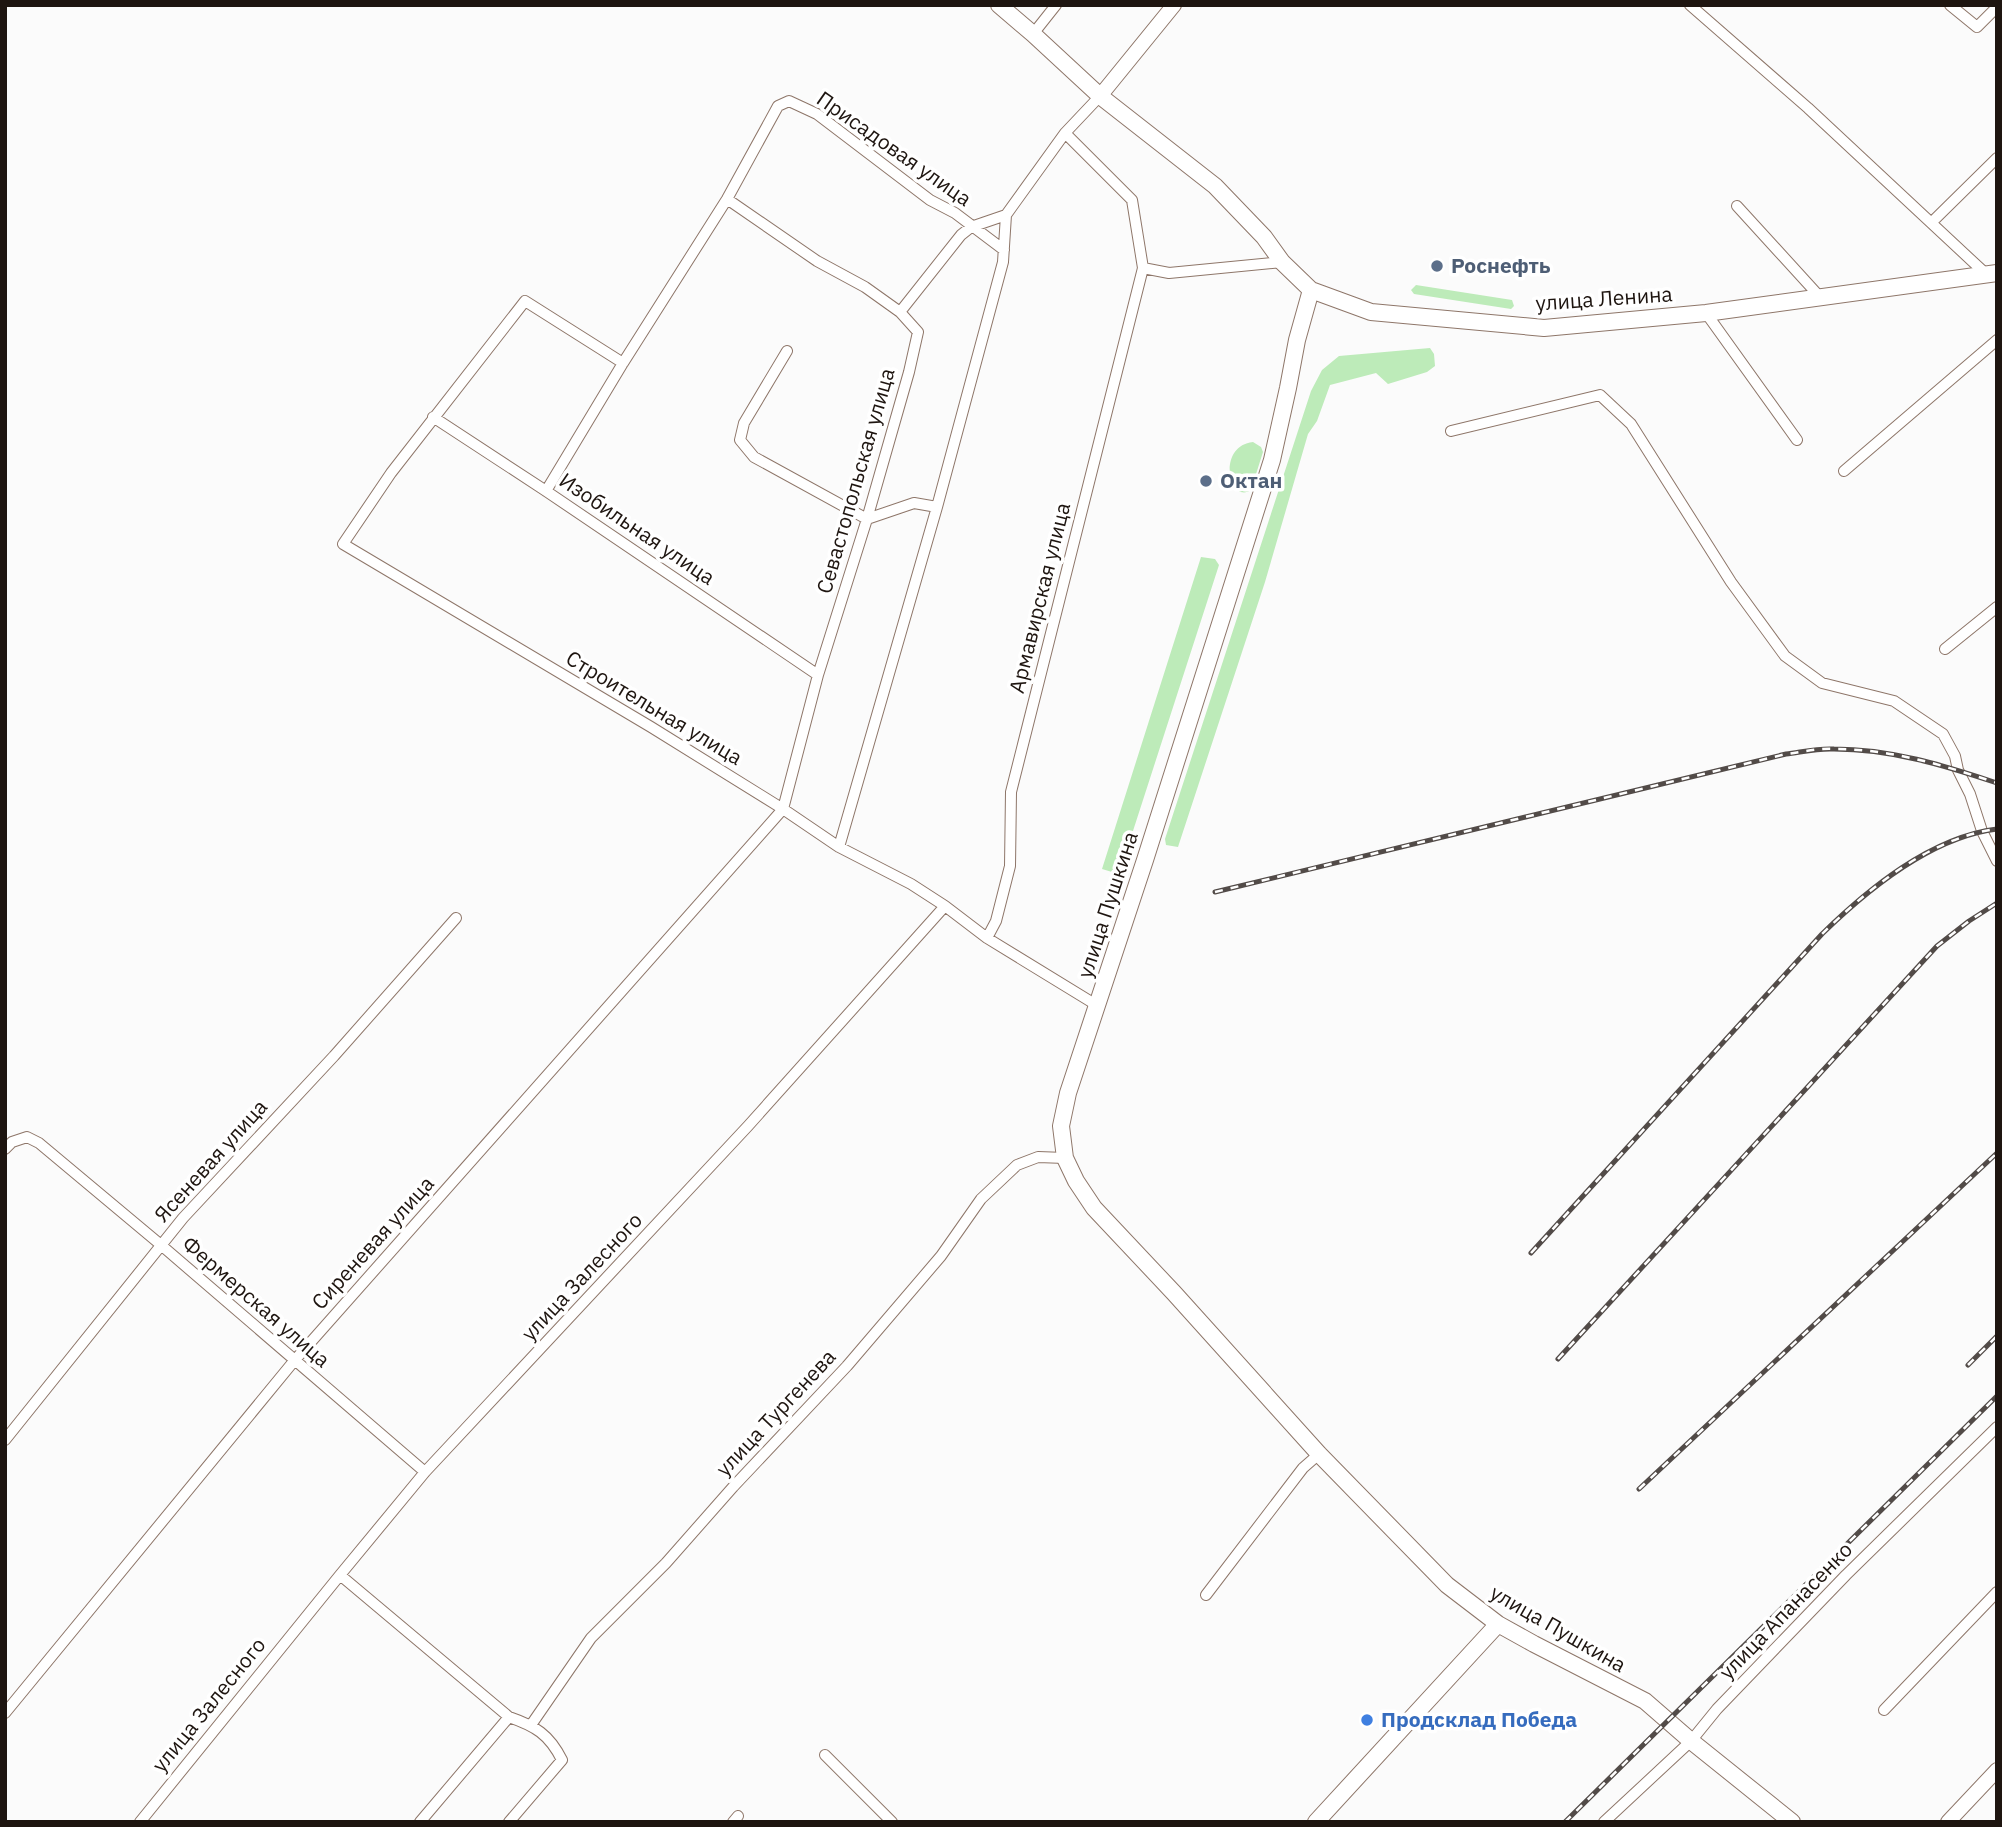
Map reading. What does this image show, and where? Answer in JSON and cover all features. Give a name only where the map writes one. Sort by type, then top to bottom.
[{"type":"main road","points":[[999,5],[1100,96],[1215,186],[1264,237],[1282,262],[1311,290]]},
{"type":"main road","name":"улица Ленина","points":[[1311,290],[1371,312],[1544,328],[1706,313],[1992,273]]},
{"type":"main road","name":"улица Пушкина","points":[[1311,290],[1297,340],[1272,460],[1068,1093],[1061,1126],[1065,1158],[1094,1208],[1319,1454],[1447,1585],[1498,1624],[1645,1700],[1691,1741],[1792,1822]]},
{"type":"main road","points":[[1316,1822],[1498,1624]]},
{"type":"street","points":[[1033,34],[1056,5]]},
{"type":"street","points":[[839,847],[937,507],[1003,262],[1006,215],[1065,133],[1100,96],[1174,5]]},
{"type":"street","name":"улица Ленина","points":[[1689,5],[1992,273]]},
{"type":"street","points":[[1950,5],[1977,27],[1997,7]]},
{"type":"street","name":"Присадовая улица","points":[[546,491],[727,199],[778,106],[789,101],[817,114],[930,200],[955,213],[1004,250]]},
{"type":"street","name":"Армавирская улица","points":[[987,938],[996,921],[1010,866],[1011,792],[1143,268],[1132,200],[1065,133]]},
{"type":"street","points":[[1932,222],[1997,159]]},
{"type":"street","points":[[727,199],[817,261],[865,286],[900,312],[961,235],[971,226],[1006,215]]},
{"type":"street","points":[[1737,206],[1820,297]]},
{"type":"street","points":[[1143,268],[1168,273],[1282,262]]},
{"type":"street","points":[[433,417],[525,301],[623,363]]},
{"type":"street","name":"Севастопольская улица","points":[[783,809],[818,676],[909,372],[918,332],[900,312]]},
{"type":"street","points":[[1706,313],[1797,440]]},
{"type":"street","points":[[1844,471],[1997,341]]},
{"type":"street","points":[[787,351],[744,423],[740,440],[754,457],[867,519],[914,503],[937,507]]},
{"type":"street","points":[[1451,431],[1600,395],[1631,424],[1731,582],[1785,656],[1822,683],[1894,701],[1943,734],[1997,861]]},
{"type":"street","name":"Изобильная улица","points":[[433,417],[818,676]]},
{"type":"street","name":"Строительная улица","points":[[433,417],[343,544],[651,727],[839,847],[911,884],[945,906]]},
{"type":"street","points":[[1945,649],[1997,607]]},
{"type":"street","name":"Сиреневая улица","points":[[5,1713],[294,1361],[783,809]]},
{"type":"street","points":[[945,906],[987,938],[1097,1006]]},
{"type":"street","name":"улица Залесного","points":[[140,1822],[425,1472],[748,1126],[945,906]]},
{"type":"street","name":"Ясеневая улица","points":[[5,1440],[183,1218],[334,1056],[456,918]]},
{"type":"street","name":"Фермерская улица","points":[[5,1149],[12,1142],[26,1137],[38,1143],[425,1472]]},
{"type":"street","name":"улица Тургенева","points":[[531,1725],[591,1638],[666,1563],[847,1366],[941,1256],[981,1199],[1017,1165],[1038,1157],[1065,1158]]},
{"type":"street","name":"улица Апанасенко","points":[[1604,1822],[1691,1741],[1717,1709],[1846,1575],[1997,1427]]},
{"type":"street","points":[[1206,1595],[1303,1468],[1319,1454]]},
{"type":"street","points":[[340,1575],[509,1717],[531,1725],[554,1744],[562,1760],[509,1822]]},
{"type":"street","points":[[1884,1710],[1997,1592]]},
{"type":"street","points":[[420,1822],[509,1717]]},
{"type":"street","points":[[825,1755],[892,1822]]},
{"type":"street","points":[[1948,1822],[1997,1770]]},
{"type":"green space","points":[[1416,285],[1512,300],[1514,306],[1511,309],[1414,294],[1411,290]]},
{"type":"green space","points":[[1430,348],[1434,354],[1435,366],[1427,372],[1388,384],[1376,373],[1330,385],[1317,421],[1308,434],[1265,582],[1178,847],[1166,845],[1165,839],[1311,391],[1322,370],[1339,356]]},
{"type":"green space","points":[[1253,442],[1261,447],[1263,452],[1251,490],[1243,492],[1232,482],[1230,463],[1241,446]]},
{"type":"green space","points":[[1201,557],[1215,559],[1219,565],[1121,868],[1112,872],[1102,869]]},
{"type":"railway","points":[[1215,892],[1810,750],[1855,750],[1896,755],[1937,764],[1997,783]]},
{"type":"railway","points":[[1531,1253],[1840,917],[1880,883],[1925,854],[1948,842],[1997,829]]},
{"type":"railway","points":[[1558,1359],[1937,946],[1997,903]]},
{"type":"railway","points":[[1639,1489],[1997,1153]]},
{"type":"railway","points":[[1968,1365],[1997,1336]]},
{"type":"railway","points":[[1565,1822],[1997,1396]]},
{"type":"place","name":"Роснефть","points":[[1437,266]]},
{"type":"place","name":"Октан","points":[[1206,481]]},
{"type":"place","name":"Продсклад Победа","points":[[1367,1720]]}]
